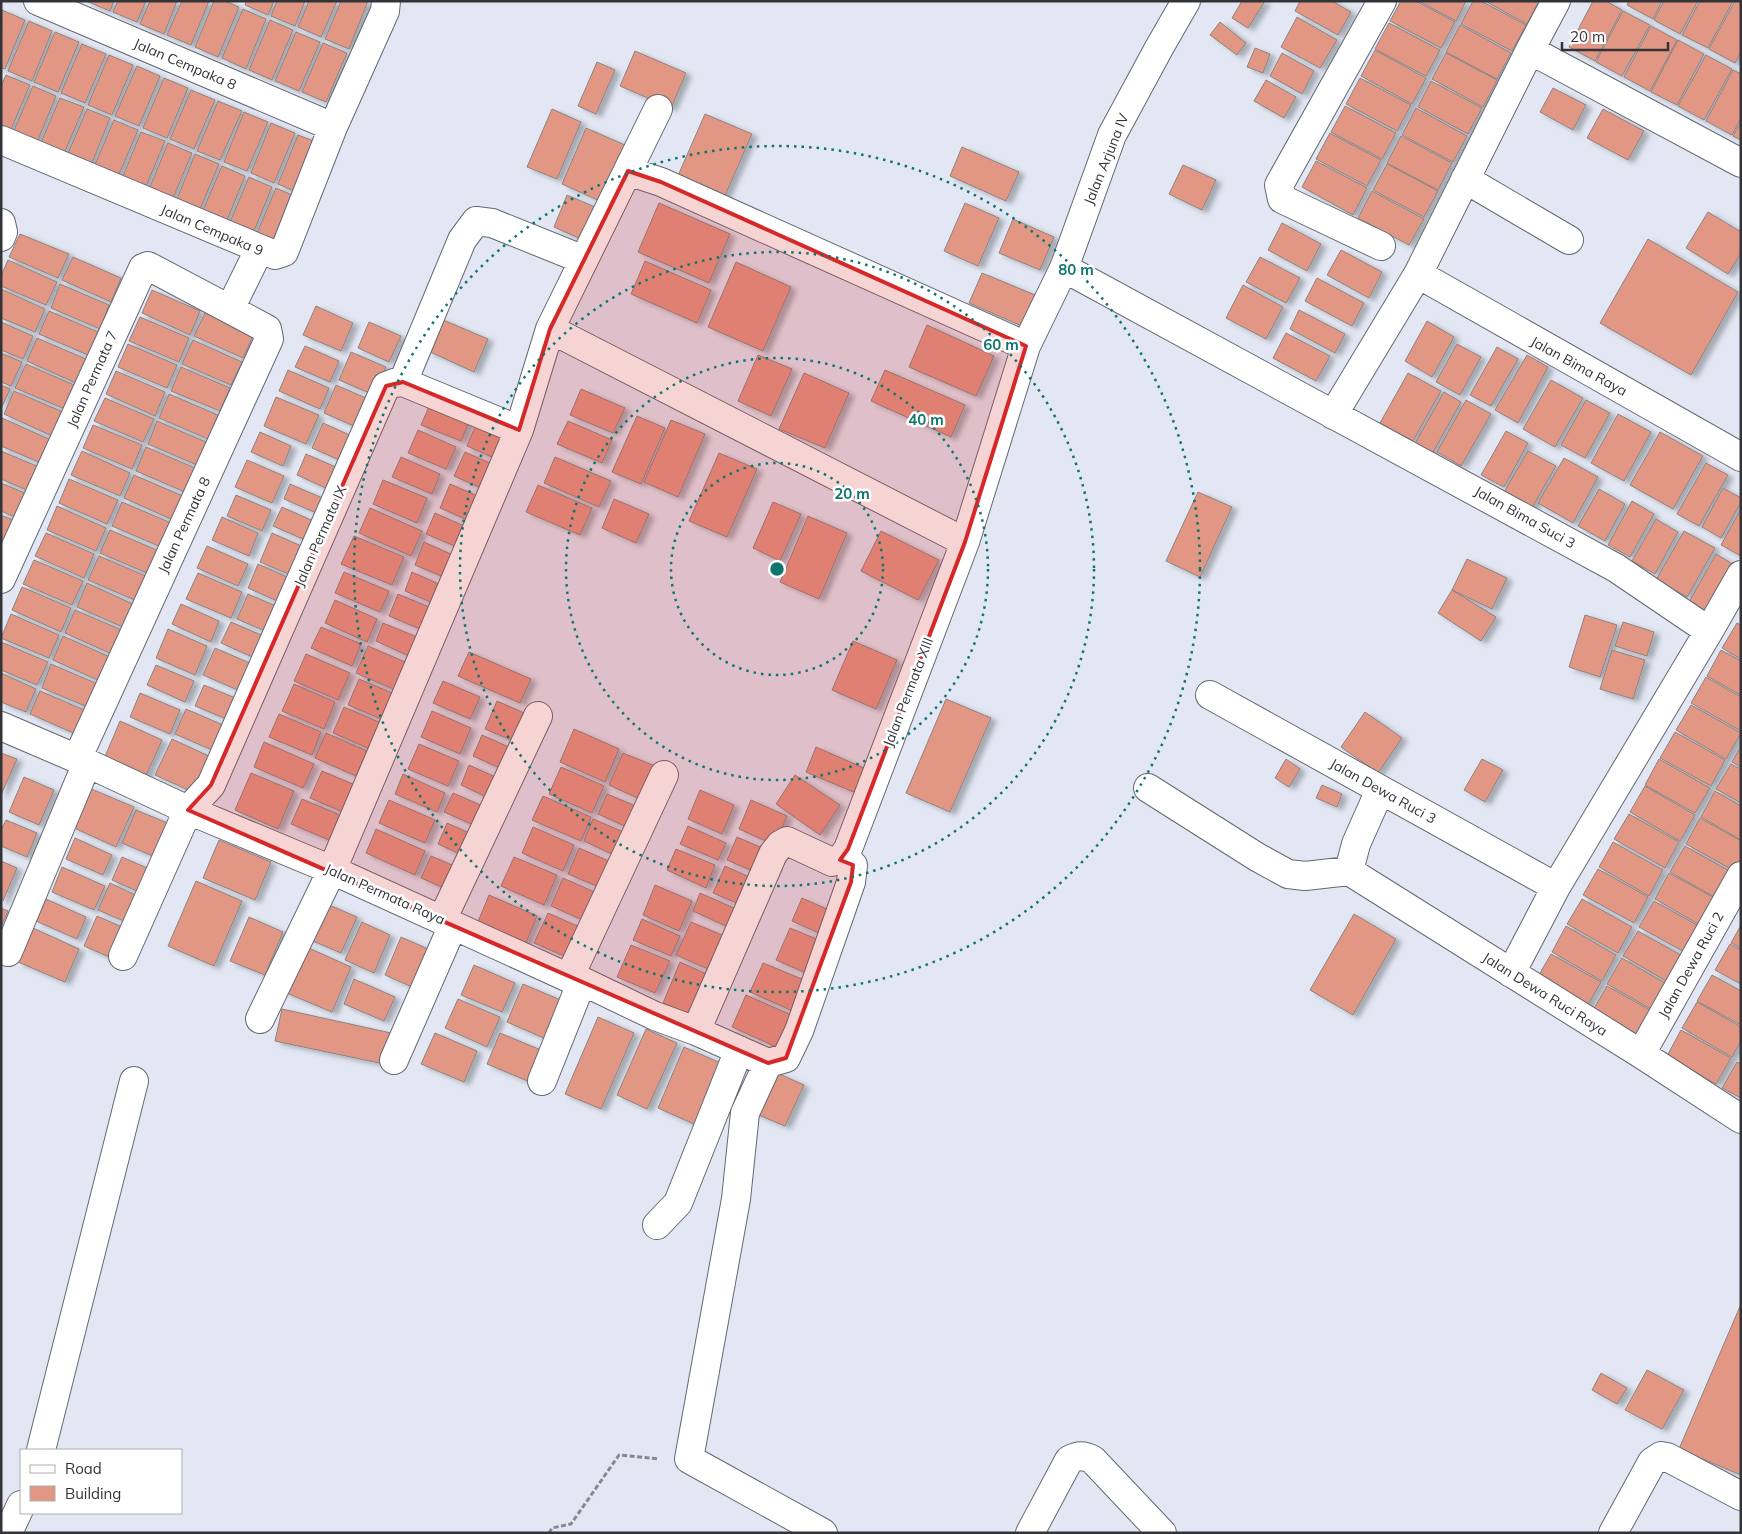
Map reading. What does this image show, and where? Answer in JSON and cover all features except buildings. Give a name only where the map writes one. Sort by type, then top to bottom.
[{"type":"street","name":"Jalan Cempaka 8","points":[[38,1],[333,127]]},
{"type":"street","name":"Jalan Cempaka 9","points":[[1,140],[259,250],[275,255],[284,252],[333,127],[385,10],[386,1]]},
{"type":"street","name":"Jalan Arjuna IV","points":[[1064,268],[1112,135],[1186,1]]},
{"type":"street","points":[[1381,246],[1282,199],[1279,185],[1382,1]]},
{"type":"street","points":[[1333,415],[1418,274],[1556,1]]},
{"type":"street","points":[[1530,50],[1741,163]]},
{"type":"street","points":[[260,1019],[332,870],[519,430],[550,330],[658,109]]},
{"type":"street","points":[[628,171],[661,182],[1026,346]]},
{"type":"street","points":[[1464,180],[1569,240]]},
{"type":"street","points":[[519,430],[403,382],[462,240],[476,221],[492,223],[584,260]]},
{"type":"street","points":[[1,223],[4,232],[1,237]]},
{"type":"street","points":[[230,309],[259,250]]},
{"type":"street","name":"Jalan Permata 7","points":[[1,579],[143,268],[148,266],[230,309]]},
{"type":"street","name":"Jalan Permata XIII","points":[[840,860],[848,849],[965,542],[1026,346],[1064,268]]},
{"type":"street","name":"Jalan Bima Suci 3","points":[[1064,268],[1616,568],[1709,631]]},
{"type":"street","name":"Jalan Bima Raya","points":[[1418,274],[1741,457]]},
{"type":"street","name":"Jalan Permata 8","points":[[82,761],[269,339],[267,329],[230,309]]},
{"type":"street","points":[[550,330],[965,542]]},
{"type":"street","name":"Jalan Permata IX","points":[[188,810],[211,785],[386,386],[403,382]]},
{"type":"street","points":[[1511,973],[1556,887],[1741,575]]},
{"type":"street","name":"Jalan Dewa Ruci 3","points":[[1210,695],[1556,887]]},
{"type":"street","points":[[394,1060],[447,922],[538,716]]},
{"type":"street","name":"Jalan Permata Raya","points":[[1,726],[188,810],[332,870],[655,1016],[696,1031],[768,1063]]},
{"type":"street","points":[[8,952],[82,761]]},
{"type":"street","points":[[542,1081],[576,980],[664,775]]},
{"type":"street","points":[[1148,788],[1257,857],[1288,874],[1305,876],[1349,871],[1356,844],[1380,790]]},
{"type":"street","points":[[123,956],[188,810]]},
{"type":"street","points":[[696,1031],[773,854],[780,845],[787,841],[832,862],[840,860],[853,865],[852,882],[799,1030],[786,1058],[768,1063],[745,1113],[736,1199],[689,1459],[823,1533]]},
{"type":"street","name":"Jalan Dewa Ruci Raya","points":[[1349,871],[1741,1119]]},
{"type":"street","name":"Jalan Dewa Ruci 2","points":[[1641,1054],[1741,876]]},
{"type":"street","points":[[657,1225],[678,1203],[739,1050]]},
{"type":"street","points":[[41,1449],[134,1081]]},
{"type":"street","points":[[1030,1533],[1069,1460],[1076,1456],[1086,1456],[1093,1460],[1162,1533]]},
{"type":"street","points":[[1613,1533],[1652,1462],[1661,1456],[1667,1457],[1741,1496]]},
{"type":"street","points":[[8,1533],[20,1507]]},
{"type":"path","points":[[549,1533],[552,1528],[571,1524],[619,1455],[671,1460],[689,1459]]},
{"type":"highlighted area","points":[[628,171],[661,182],[1026,346],[965,542],[848,849],[840,860],[853,865],[851,882],[786,1058],[768,1063],[188,810],[211,785],[386,386],[403,382],[519,430],[550,329]]}]
